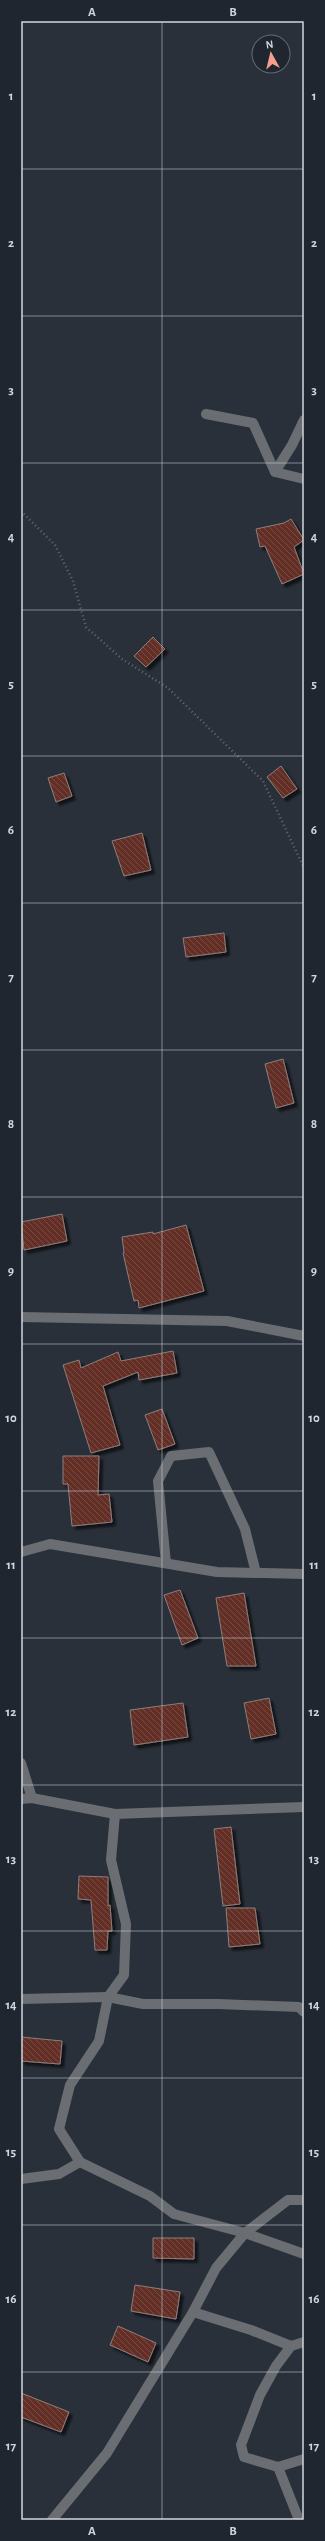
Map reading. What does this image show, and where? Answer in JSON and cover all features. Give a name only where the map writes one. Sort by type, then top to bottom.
[{"type":"street","points":[[206,414],[253,423],[275,472]]},
{"type":"street","points":[[275,472],[292,445],[304,420]]},
{"type":"street","points":[[275,472],[304,479]]},
{"type":"street","points":[[21,1317],[227,1321],[304,1336]]},
{"type":"street","points":[[166,1564],[158,1481],[171,1456],[209,1452],[245,1529],[256,1573]]},
{"type":"street","points":[[21,1552],[50,1544],[217,1572],[304,1574]]},
{"type":"street","points":[[21,1763],[32,1798]]},
{"type":"street","points":[[21,1799],[32,1798],[116,1814],[304,1807]]},
{"type":"street","points":[[116,1814],[111,1860],[126,1924],[124,1975],[108,1997],[99,2041],[70,2085],[59,2129],[80,2162],[150,2196],[174,2214],[245,2233],[304,2254]]},
{"type":"street","points":[[21,1999],[108,1997],[143,2004],[219,2004],[299,2007],[304,2012]]},
{"type":"street","points":[[21,2179],[59,2174],[80,2162]]},
{"type":"street","points":[[52,2520],[107,2453],[193,2312],[216,2268],[245,2233],[288,2200],[304,2200]]},
{"type":"street","points":[[193,2312],[251,2330],[291,2346]]},
{"type":"street","points":[[304,2342],[291,2346],[276,2366],[260,2396],[241,2444],[244,2457],[278,2467],[304,2459]]},
{"type":"street","points":[[278,2467],[299,2520]]},
{"type":"path","points":[[21,511],[55,545],[74,581],[86,627],[122,659],[168,688],[263,781],[304,868]]},
{"type":"building","points":[[291,519],[304,540],[294,547],[304,574],[282,584],[265,546],[260,547],[256,529],[284,523]]},
{"type":"building","points":[[153,637],[165,649],[146,667],[134,656]]},
{"type":"building","points":[[281,766],[297,789],[283,798],[267,777]]},
{"type":"building","points":[[64,773],[72,796],[56,802],[48,778]]},
{"type":"building","points":[[142,833],[151,870],[124,876],[112,841]]},
{"type":"building","points":[[224,933],[226,952],[186,957],[183,938]]},
{"type":"building","points":[[283,1059],[294,1103],[276,1108],[265,1064]]},
{"type":"building","points":[[62,1214],[67,1241],[24,1250],[21,1222]]},
{"type":"building","points":[[186,1225],[204,1291],[139,1308],[138,1300],[134,1301],[123,1253],[122,1237],[153,1232],[153,1234]]},
{"type":"building","points":[[173,1351],[177,1373],[139,1380],[138,1372],[103,1386],[120,1445],[91,1453],[63,1365],[79,1360],[81,1368],[118,1352],[121,1361]]},
{"type":"building","points":[[162,1409],[175,1444],[158,1450],[145,1415]]},
{"type":"building","points":[[63,1456],[99,1456],[98,1495],[109,1494],[112,1522],[72,1526],[68,1484],[63,1484]]},
{"type":"building","points":[[180,1590],[198,1638],[182,1645],[164,1595]]},
{"type":"building","points":[[244,1593],[256,1666],[227,1666],[216,1598]]},
{"type":"building","points":[[269,1698],[276,1734],[251,1739],[244,1703]]},
{"type":"building","points":[[183,1703],[188,1737],[134,1745],[130,1710]]},
{"type":"building","points":[[231,1827],[240,1904],[223,1906],[214,1829]]},
{"type":"building","points":[[79,1876],[108,1877],[108,1906],[110,1905],[112,1931],[108,1931],[107,1950],[95,1950],[91,1900],[78,1899]]},
{"type":"building","points":[[226,1908],[255,1908],[260,1944],[229,1947]]},
{"type":"building","points":[[21,2037],[62,2041],[60,2064],[21,2061]]},
{"type":"building","points":[[153,2238],[194,2238],[194,2259],[153,2258]]},
{"type":"building","points":[[135,2285],[180,2292],[176,2319],[131,2311]]},
{"type":"building","points":[[118,2326],[156,2343],[148,2362],[110,2345]]},
{"type":"building","points":[[21,2393],[69,2412],[61,2432],[21,2417]]}]
